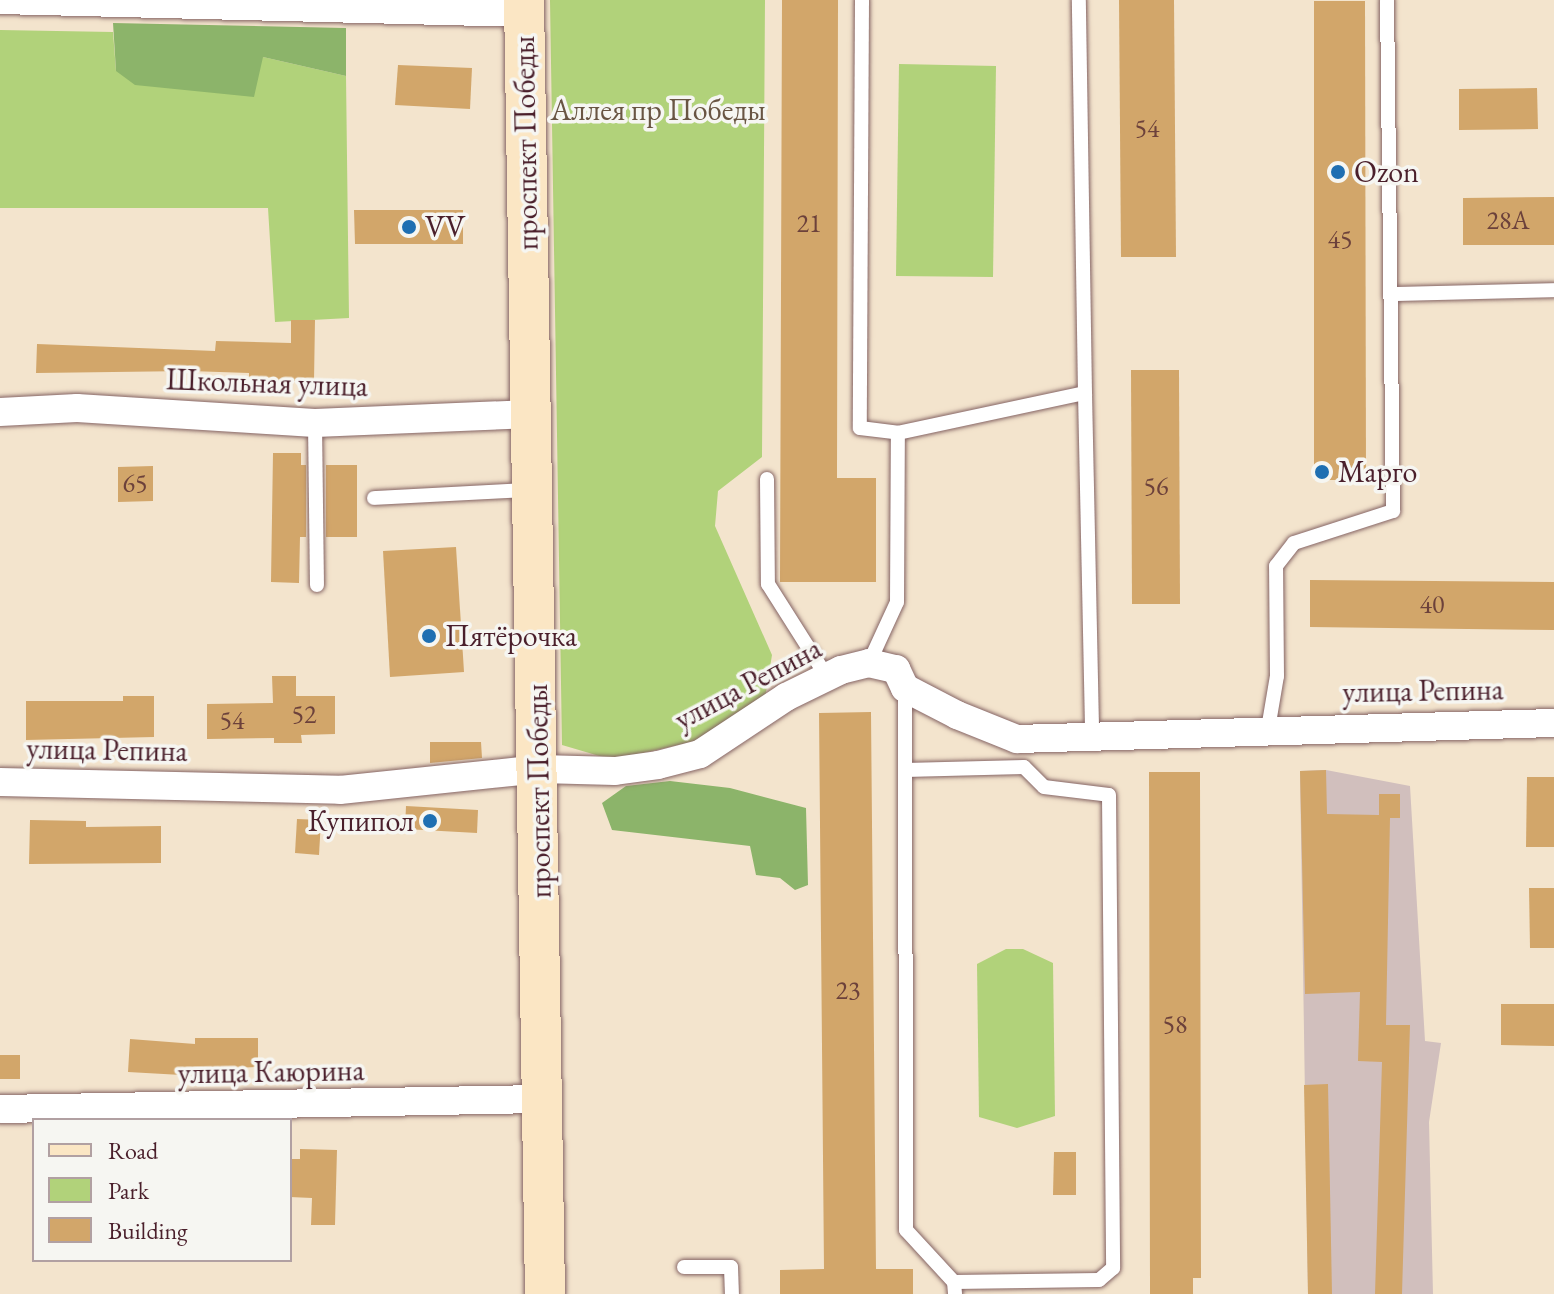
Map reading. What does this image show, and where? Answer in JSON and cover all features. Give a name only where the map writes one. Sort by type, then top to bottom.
[{"type":"street","points":[[0,0],[524,6]]},
{"type":"street","name":"проспект Победы","points":[[524,6],[540,769],[545,1294]]},
{"type":"street","name":"Школьная улица","points":[[0,412],[77,408],[315,423],[532,414]]},
{"type":"street","name":"улица Репина","points":[[0,782],[340,790],[540,769],[615,771],[700,754],[786,697],[827,677],[869,663],[896,669],[905,688],[1017,739],[1268,729],[1554,723]]},
{"type":"street","name":"улица Каюрина","points":[[0,1109],[543,1099]]},
{"type":"lane","points":[[862,0],[860,428],[898,433],[1085,393]]},
{"type":"lane","points":[[1079,0],[1092,738]]},
{"type":"lane","points":[[1268,729],[1277,676],[1276,566],[1294,543],[1393,511],[1393,294],[1387,0]]},
{"type":"lane","points":[[1393,294],[1554,290]]},
{"type":"lane","points":[[315,423],[317,585]]},
{"type":"lane","points":[[869,663],[897,602],[898,433]]},
{"type":"lane","points":[[767,479],[768,584],[827,677]]},
{"type":"lane","points":[[374,498],[534,490]]},
{"type":"lane","points":[[905,688],[905,770],[906,1230],[955,1288],[1099,1280],[1113,1268],[1109,795],[1044,787],[1024,767],[905,770]]},
{"type":"lane","points":[[684,1267],[731,1267],[732,1294]]},
{"type":"shaded area","points":[[1326,770],[1410,786],[1425,1041],[1441,1043],[1429,1122],[1433,1294],[1308,1294],[1300,771]]},
{"type":"green space","name":"Аллея пр Победы","points":[[550,0],[765,0],[762,457],[718,491],[715,526],[772,655],[765,698],[704,739],[613,760],[562,745]]},
{"type":"green space","points":[[113,23],[346,28],[346,76],[263,57],[254,97],[135,85],[116,71]]},
{"type":"green space","points":[[0,30],[113,32],[116,71],[263,57],[346,76],[349,318],[275,322],[268,208],[0,208]]},
{"type":"green space","points":[[899,64],[996,66],[993,277],[896,276]]},
{"type":"green space","points":[[670,781],[730,788],[806,808],[808,885],[795,890],[780,878],[756,875],[750,846],[612,830],[602,803],[626,786]]},
{"type":"green space","points":[[1006,949],[1023,949],[1053,963],[1055,1116],[1017,1128],[979,1117],[977,964]]},
{"type":"building","points":[[782,0],[838,0],[837,478],[876,478],[876,582],[780,582]]},
{"type":"building","points":[[1119,0],[1174,0],[1176,257],[1121,257]]},
{"type":"building","points":[[1314,1],[1365,1],[1366,480],[1314,480]]},
{"type":"building","points":[[398,65],[472,68],[470,109],[395,105]]},
{"type":"building","points":[[1537,88],[1538,129],[1459,130],[1459,89]]},
{"type":"building","points":[[1554,197],[1554,245],[1463,245],[1463,198]]},
{"type":"building","name":"VV","points":[[354,210],[463,210],[463,244],[355,244]]},
{"type":"building","points":[[291,320],[315,320],[314,381],[249,381],[249,373],[190,371],[36,373],[37,344],[215,351],[216,341],[291,343]]},
{"type":"building","points":[[1131,370],[1179,370],[1180,604],[1132,604]]},
{"type":"building","points":[[273,453],[301,453],[301,465],[306,465],[306,537],[300,537],[299,583],[271,582]]},
{"type":"building","points":[[326,465],[357,465],[357,537],[326,537]]},
{"type":"building","points":[[153,466],[153,501],[118,502],[118,467]]},
{"type":"building","points":[[456,547],[464,672],[390,677],[383,551]]},
{"type":"building","points":[[1310,580],[1554,582],[1554,630],[1310,627]]},
{"type":"building","points":[[272,676],[296,676],[296,696],[335,696],[335,734],[301,735],[302,743],[274,743],[274,738],[207,739],[207,704],[273,703]]},
{"type":"building","points":[[123,696],[154,696],[154,737],[26,740],[26,701],[123,701]]},
{"type":"building","points":[[871,712],[876,1269],[913,1269],[913,1294],[780,1294],[780,1270],[824,1269],[819,713]]},
{"type":"building","points":[[430,742],[481,742],[482,758],[430,763]]},
{"type":"building","points":[[1326,770],[1327,814],[1379,815],[1379,794],[1400,794],[1400,818],[1390,818],[1386,1025],[1410,1025],[1402,1294],[1375,1294],[1382,1062],[1358,1061],[1360,992],[1305,994],[1300,771]]},
{"type":"building","points":[[1149,772],[1200,772],[1201,1278],[1193,1278],[1193,1294],[1150,1294]]},
{"type":"building","points":[[1527,777],[1554,777],[1554,847],[1526,847]]},
{"type":"building","points":[[406,806],[478,810],[477,833],[405,829]]},
{"type":"building","points":[[297,819],[321,820],[319,855],[295,853]]},
{"type":"building","points":[[30,820],[86,821],[86,827],[161,826],[161,863],[29,864]]},
{"type":"building","points":[[1529,888],[1554,888],[1554,948],[1530,948]]},
{"type":"building","points":[[1501,1004],[1554,1004],[1554,1046],[1501,1045]]},
{"type":"building","points":[[195,1038],[258,1038],[258,1067],[235,1068],[235,1078],[128,1072],[130,1039],[195,1044]]},
{"type":"building","points":[[0,1055],[20,1055],[20,1079],[0,1079]]},
{"type":"building","points":[[1328,1084],[1332,1294],[1308,1294],[1304,1085]]},
{"type":"building","points":[[300,1149],[337,1150],[335,1225],[311,1225],[312,1198],[292,1197],[292,1159],[300,1159]]},
{"type":"building","points":[[1054,1152],[1076,1152],[1076,1195],[1053,1195]]},
{"type":"place","name":"Ozon","points":[[1338,172]]},
{"type":"place","name":"VV","points":[[409,227]]},
{"type":"place","name":"Марго","points":[[1322,472]]},
{"type":"place","name":"Пятёрочка","points":[[429,636]]},
{"type":"place","name":"Купипол","points":[[430,821]]}]
